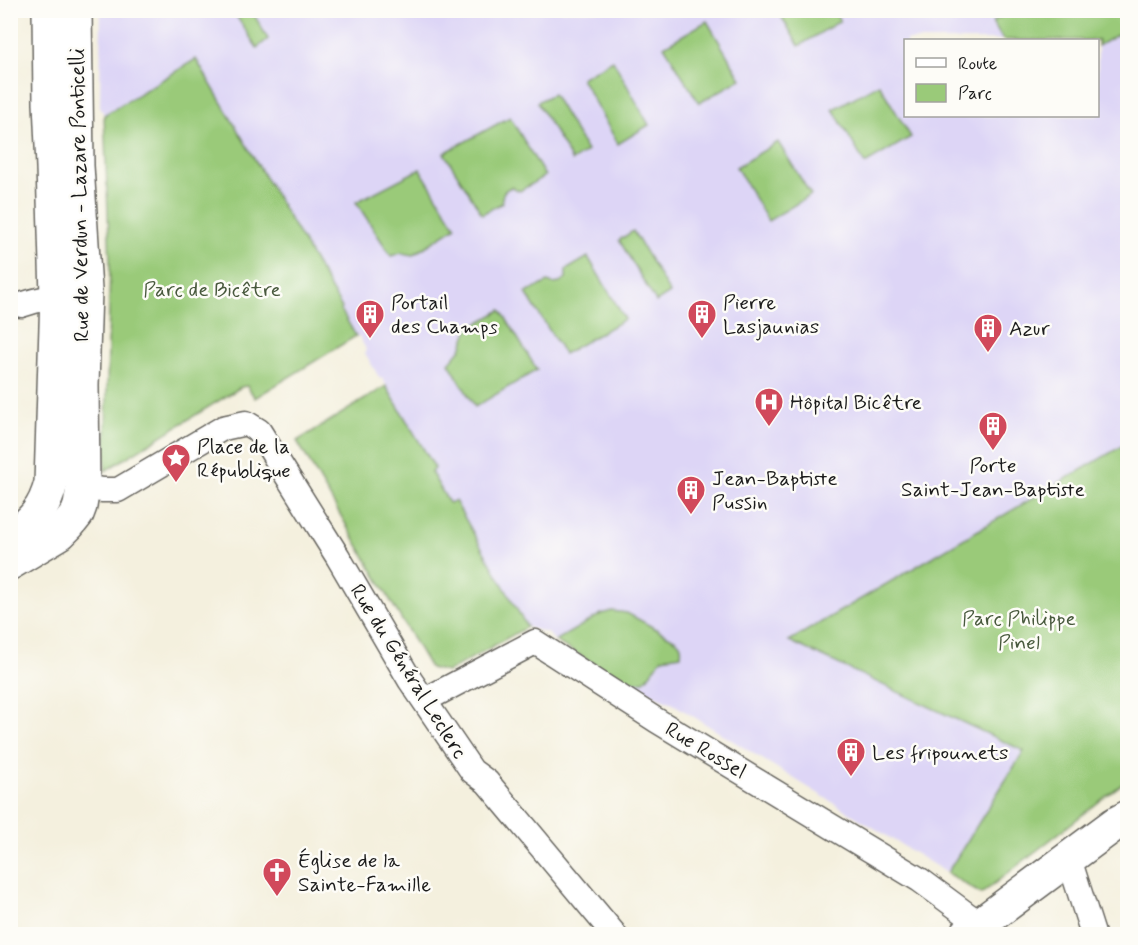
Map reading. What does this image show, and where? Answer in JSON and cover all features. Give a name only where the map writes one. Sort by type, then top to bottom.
[{"type":"main road","name":"Rue de Verdun - Lazare Ponticelli","points":[[49,10],[53,167],[82,385],[67,486]]},
{"type":"main road","name":"Rue de Verdun - Lazare Ponticelli","points":[[67,486],[56,333],[71,293],[78,166],[75,10]]},
{"type":"main road","points":[[10,540],[35,518],[47,498],[67,486],[80,506],[77,514],[60,533],[10,563]]},
{"type":"main road","points":[[974,930],[1115,824],[1128,817]]},
{"type":"street","points":[[16,304],[71,293]]},
{"type":"street","points":[[16,304],[56,333]]},
{"type":"street","name":"Rue du Général Leclerc","points":[[67,486],[118,490],[223,428],[246,423],[259,431],[338,556],[410,680],[472,771],[487,782],[614,934]]},
{"type":"street","name":"Rue Rossel","points":[[425,700],[535,642],[657,720],[920,880],[974,930]]},
{"type":"street","points":[[1069,859],[1093,934]]},
{"type":"shaded area","name":"Hôpital Bicêtre","points":[[101,11],[1127,11],[1127,780],[981,894],[670,702],[626,683],[555,641],[548,633],[527,627],[455,501],[449,504],[430,472],[435,468],[382,378],[380,379],[365,353],[366,349],[359,336],[356,336],[196,59],[104,115],[100,107]]},
{"type":"green space","points":[[233,11],[252,11],[268,39],[257,48]]},
{"type":"green space","points":[[778,11],[834,11],[840,21],[799,46]]},
{"type":"green space","points":[[1011,11],[1127,11],[1127,29],[1099,45],[1099,39],[1002,39],[992,22]]},
{"type":"green space","points":[[707,21],[741,79],[699,103],[664,46]]},
{"type":"green space","name":"Parc de Bicêtre","points":[[196,59],[342,308],[356,336],[255,398],[247,386],[241,387],[105,471],[110,263],[104,115]]},
{"type":"green space","points":[[613,60],[649,125],[618,144],[581,78]]},
{"type":"green space","points":[[879,84],[911,137],[865,164],[833,109]]},
{"type":"green space","points":[[553,94],[587,151],[572,161],[537,102]]},
{"type":"green space","points":[[510,117],[545,176],[520,191],[508,188],[502,197],[502,203],[482,214],[444,153]]},
{"type":"green space","points":[[778,142],[811,195],[768,221],[736,167]]},
{"type":"green space","points":[[420,169],[456,227],[413,255],[401,253],[391,256],[356,202]]},
{"type":"green space","points":[[633,231],[670,293],[656,302],[619,240]]},
{"type":"green space","points":[[588,257],[625,319],[564,354],[526,293],[548,282],[560,283],[566,278],[566,270]]},
{"type":"green space","points":[[501,310],[537,370],[475,407],[449,363],[461,349],[469,328]]},
{"type":"green space","points":[[386,386],[435,468],[431,472],[449,503],[455,501],[527,627],[447,672],[430,668],[297,441]]},
{"type":"green space","name":"Parc Philippe Pinel","points":[[1127,443],[1127,780],[981,894],[947,873],[1024,751],[789,641]]},
{"type":"green space","points":[[612,611],[627,613],[676,640],[681,647],[681,655],[662,658],[644,681],[626,683],[555,641],[601,614]]},
{"type":"place","name":"Portail des Champs","points":[[370,340]]},
{"type":"place","name":"Pierre Lasjaunias","points":[[702,340]]},
{"type":"place","name":"Azur","points":[[988,354]]},
{"type":"place","name":"Hôpital Bicêtre","points":[[769,428]]},
{"type":"place","name":"Porte Saint-Jean-Baptiste","points":[[993,452]]},
{"type":"place","name":"Place de la République","points":[[176,484]]},
{"type":"place","name":"Jean-Baptiste Pussin","points":[[691,516]]},
{"type":"place","name":"Les fripounets","points":[[851,778]]},
{"type":"place","name":"Église de la Sainte-Famille","points":[[277,898]]}]
